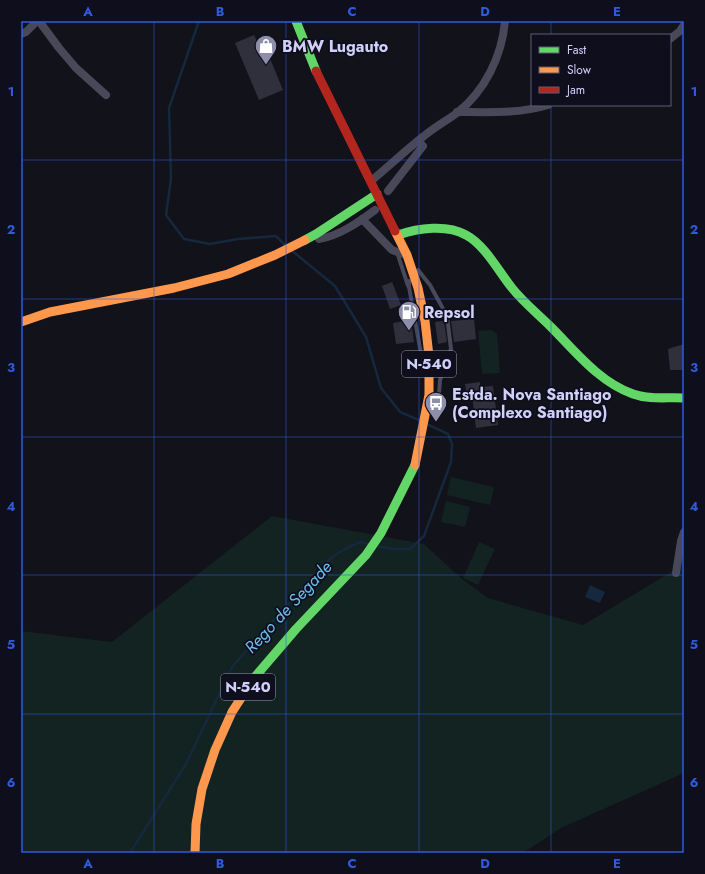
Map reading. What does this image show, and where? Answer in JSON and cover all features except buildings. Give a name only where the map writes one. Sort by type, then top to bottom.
[{"type":"main road","name":"N-540","points":[[195,853],[196,824],[202,789],[215,750],[232,712],[257,674],[296,629],[366,555],[381,534],[416,463],[429,395],[429,356],[425,321],[418,288],[407,255],[316,72],[296,21]]},
{"type":"main road","points":[[21,322],[50,312],[174,288],[228,274],[275,255],[316,234],[377,194]]},
{"type":"main road","points":[[398,235],[407,232],[439,229],[457,231],[468,236],[477,244],[515,291],[603,378],[632,394],[647,397],[684,398]]},
{"type":"street","points":[[21,34],[26,32],[38,21],[76,68],[106,95]]},
{"type":"street","points":[[371,181],[418,141],[457,112],[479,91],[498,55],[504,33],[505,21]]},
{"type":"street","points":[[671,38],[680,31],[684,25]]},
{"type":"street","points":[[457,112],[509,111],[536,109],[545,106]]},
{"type":"street","points":[[388,191],[423,146],[418,141]]},
{"type":"street","points":[[316,234],[319,239],[330,237],[362,220],[375,210]]},
{"type":"street","points":[[362,220],[392,250],[407,255]]},
{"type":"street","points":[[676,573],[684,532]]},
{"type":"lane","points":[[397,252],[409,287],[419,348],[429,395]]},
{"type":"lane","points":[[407,255],[430,285],[447,316],[450,349],[440,380],[438,409]]},
{"type":"lane","points":[[409,287],[411,267]]},
{"type":"shaded area","points":[[492,330],[497,334],[500,373],[482,374],[478,331]]},
{"type":"shaded area","points":[[451,477],[494,487],[490,505],[447,495]]},
{"type":"shaded area","points":[[446,501],[470,507],[465,527],[441,522]]},
{"type":"shaded area","points":[[272,516],[424,544],[462,579],[488,598],[583,625],[681,566],[684,554],[684,773],[561,828],[523,853],[21,853],[21,631],[112,642]]},
{"type":"shaded area","points":[[479,542],[495,549],[478,585],[463,578]]},
{"type":"water","points":[[590,585],[605,592],[600,603],[585,597]]},
{"type":"waterway","name":"Rego de Segade","points":[[199,21],[169,108],[171,179],[166,215],[184,239],[210,244],[238,239],[276,236],[286,246]]},
{"type":"waterway","name":"Rego de Segade","points":[[291,250],[335,286],[366,337],[381,388],[400,412],[419,420]]},
{"type":"waterway","name":"Rego de Segade","points":[[378,546],[392,549],[410,549],[424,536],[451,462],[452,444],[448,434],[429,425]]},
{"type":"waterway","name":"Rego de Segade","points":[[130,853],[186,764],[232,667],[331,558],[343,550],[360,542],[368,544]]},
{"type":"traffic: fast","points":[[296,21],[316,71]]},
{"type":"traffic: fast","points":[[305,240],[377,194]]},
{"type":"traffic: fast","points":[[398,235],[414,230],[432,228],[450,229],[466,235],[479,245],[521,298],[598,374],[621,389],[639,396],[652,398],[684,398]]},
{"type":"traffic: fast","points":[[254,678],[296,629],[366,555],[381,533],[415,465]]},
{"type":"traffic: slow","points":[[395,231],[407,255],[418,288],[425,321],[429,356],[429,395],[415,465]]},
{"type":"traffic: slow","points":[[21,322],[50,312],[174,288],[228,274],[275,255],[305,240]]},
{"type":"traffic: slow","points":[[195,853],[196,824],[202,789],[215,750],[232,712],[254,678]]},
{"type":"traffic: jam","points":[[316,71],[395,231]]},
{"type":"place","name":"BMW Lugauto","points":[[266,66]]},
{"type":"place","name":"Repsol","points":[[409,332]]},
{"type":"place","name":"Estda. Nova Santiago (Complexo Santiago)","points":[[436,422]]}]
